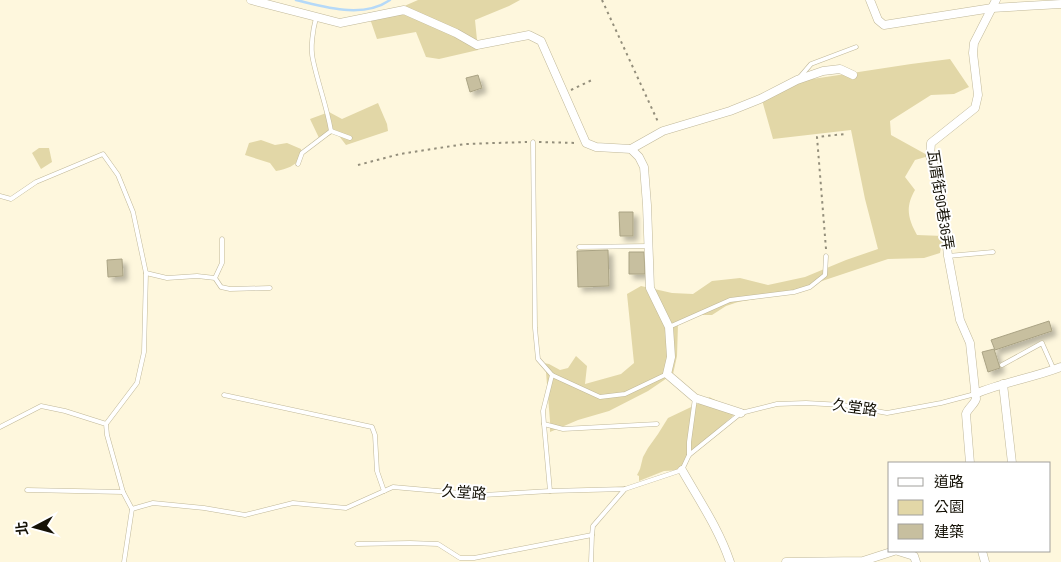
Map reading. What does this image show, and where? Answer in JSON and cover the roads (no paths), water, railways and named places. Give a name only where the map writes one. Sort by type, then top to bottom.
[{"type":"street","points":[[251,0],[340,24],[404,10],[456,33],[476,45],[529,35],[541,41],[586,143],[596,147],[631,149],[662,131],[730,112],[798,80],[823,71],[840,69],[853,75]]},
{"type":"street","points":[[870,0],[878,20],[884,25],[992,8],[1061,4]]},
{"type":"street","name":"瓦厝街90巷36弄","points":[[975,394],[970,343],[960,320],[948,256],[940,179],[930,156],[931,142],[974,108],[978,95],[973,53],[974,44],[996,0]]},
{"type":"street","points":[[631,149],[639,157],[644,167],[650,288],[669,327],[671,357],[668,374],[695,398],[741,413]]},
{"type":"street","points":[[970,462],[966,414],[968,408],[975,403],[975,394],[989,388],[1057,369]]},
{"type":"street","points":[[1003,384],[1012,462]]},
{"type":"street","points":[[682,470],[714,524],[725,546],[730,562]]},
{"type":"street","points":[[786,562],[863,561],[893,552]]},
{"type":"street","points":[[900,552],[914,556],[916,562]]},
{"type":"lane","points":[[316,18],[313,28],[312,58],[331,131]]},
{"type":"lane","points":[[798,80],[811,64],[856,47]]},
{"type":"lane","points":[[331,131],[350,138]]},
{"type":"lane","points":[[298,164],[302,153],[331,131]]},
{"type":"lane","points":[[533,142],[535,328],[538,359],[552,375],[600,397],[625,394],[668,374]]},
{"type":"lane","points":[[0,196],[11,199],[36,182],[102,154],[118,175],[133,212],[146,273],[144,352],[137,383],[106,424],[107,435],[123,492],[132,509],[124,562]]},
{"type":"lane","points":[[215,278],[222,263],[222,239]]},
{"type":"lane","points":[[579,247],[649,246]]},
{"type":"lane","points":[[948,256],[993,252]]},
{"type":"lane","points":[[669,327],[730,300],[794,292],[810,287],[825,276],[826,256]]},
{"type":"lane","points":[[146,273],[167,278],[197,276],[215,278],[221,287],[230,289],[270,288]]},
{"type":"lane","points":[[1002,365],[1042,344],[1057,369]]},
{"type":"lane","points":[[550,491],[543,411],[552,375]]},
{"type":"lane","name":"久堂路","points":[[132,509],[153,503],[204,508],[245,515],[293,504],[346,508],[392,487],[483,495],[625,489],[682,470],[690,455],[741,413],[777,404],[806,403],[843,405],[887,412],[941,403],[975,394]]},
{"type":"lane","points":[[224,395],[372,427],[375,434],[377,471],[384,491]]},
{"type":"lane","points":[[690,455],[689,442],[695,398]]},
{"type":"lane","points":[[0,427],[41,406],[65,411],[106,424]]},
{"type":"lane","points":[[544,424],[564,429],[657,424]]},
{"type":"lane","points":[[591,562],[593,526],[625,489]]},
{"type":"lane","points":[[26,490],[123,492]]},
{"type":"lane","points":[[357,544],[438,544],[460,558],[474,558],[592,536]]},
{"type":"waterway","points":[[296,0],[344,10],[368,9],[390,0]]}]
